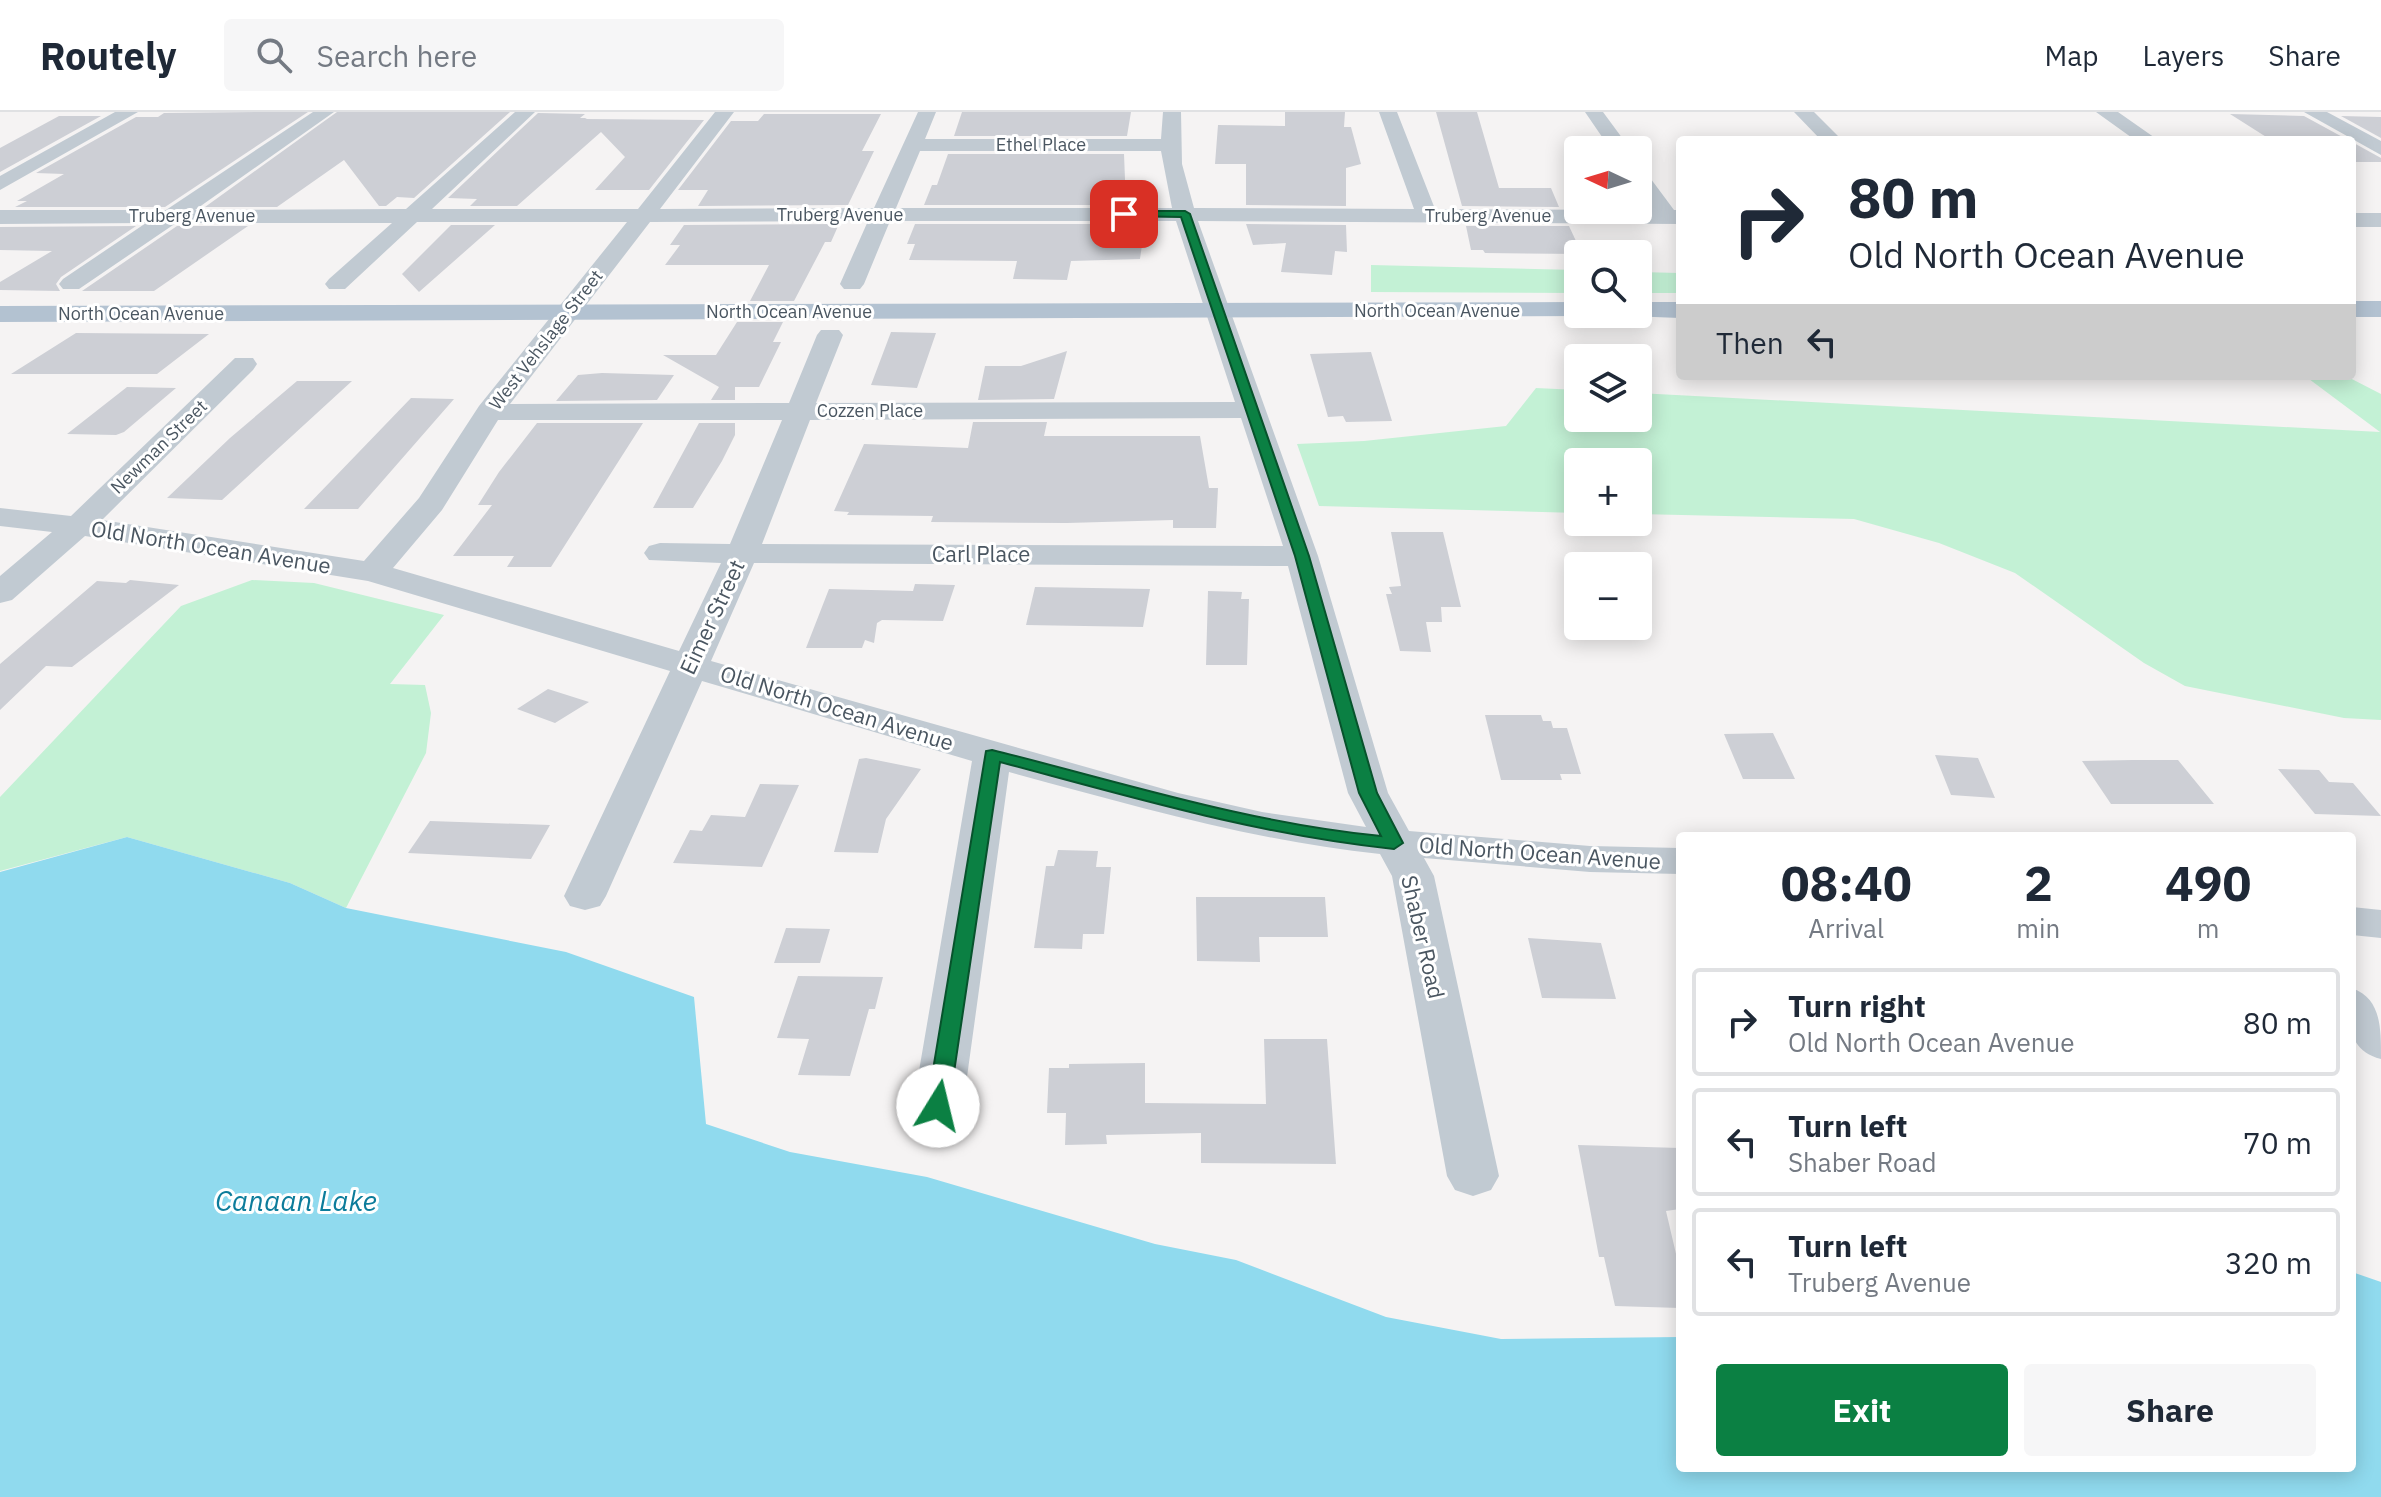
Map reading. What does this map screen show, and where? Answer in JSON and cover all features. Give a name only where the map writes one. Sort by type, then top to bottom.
[{"type":"main road","points":[[2356,309],[2381,309]]},
{"type":"main road","name":"North Ocean Avenue","points":[[0,314],[1564,310]]},
{"type":"main road","points":[[1652,310],[1676,310]]},
{"type":"street","points":[[0,184],[129,112]]},
{"type":"street","points":[[71,284],[325,112]]},
{"type":"street","points":[[337,284],[526,112]]},
{"type":"street","name":"West Vehslage Street","points":[[372,572],[431,503],[489,412],[725,112]]},
{"type":"street","points":[[852,284],[927,112]]},
{"type":"street","name":"Shaber Road","points":[[1172,112],[1168,145],[1172,173],[1302,556],[1368,793],[1413,876],[1473,1176]]},
{"type":"street","points":[[1388,112],[1427,216]]},
{"type":"street","points":[[1594,112],[1611,136]]},
{"type":"street","points":[[1803,112],[1828,136]]},
{"type":"street","points":[[2105,112],[2142,136]]},
{"type":"street","points":[[2313,112],[2381,149]]},
{"type":"street","name":"Ethel Place","points":[[913,145],[1168,145]]},
{"type":"street","points":[[1652,191],[1674,217]]},
{"type":"street","name":"Truberg Avenue","points":[[0,217],[1185,214],[1674,217]]},
{"type":"street","points":[[2356,220],[2381,220]]},
{"type":"street","name":"Eimer Street","points":[[585,896],[742,553],[830,335]]},
{"type":"street","name":"Newman Street","points":[[0,593],[78,526],[244,364]]},
{"type":"street","name":"Cozzen Place","points":[[489,412],[1251,410]]},
{"type":"street","name":"Old North Ocean Avenue","points":[[0,517],[78,526],[372,572],[992,755],[1232,818],[1328,836],[1394,843],[1590,859],[1676,861]]},
{"type":"street","name":"Carl Place","points":[[660,553],[1302,556]]},
{"type":"street","points":[[938,1106],[992,755]]},
{"type":"street","points":[[2356,921],[2381,924]]},
{"type":"street","points":[[2356,1009],[2381,1042]]},
{"type":"green space","points":[[1371,265],[1564,270],[1564,293],[1371,292]]},
{"type":"green space","points":[[1652,272],[1676,273],[1676,293],[1652,293]]},
{"type":"green space","points":[[2310,380],[2354,380],[2381,394],[2381,720],[2344,718],[2185,686],[2144,663],[2015,573],[1939,543],[1854,519],[1652,514],[1652,448],[1564,448],[1564,513],[1319,506],[1297,444],[1364,441],[1506,426],[1536,388],[1564,389],[1564,432],[1652,432],[1652,394],[2380,432]]},
{"type":"green space","points":[[252,580],[314,583],[444,615],[390,684],[425,685],[431,713],[426,753],[346,908],[290,883],[127,837],[0,871],[0,797],[181,606]]},
{"type":"water","name":"Canaan Lake","points":[[127,837],[290,883],[346,908],[566,952],[694,997],[706,1124],[790,1152],[927,1177],[1155,1244],[1236,1260],[1386,1317],[1501,1339],[1676,1337],[1676,1472],[2356,1472],[2356,1273],[2381,1282],[2381,1497],[0,1497],[0,872]]},
{"type":"building","points":[[308,112],[165,207],[15,207],[27,201],[17,201],[64,174],[36,173],[136,117],[158,117],[164,113]]},
{"type":"building","points":[[337,112],[510,112],[414,198],[397,197],[386,206],[379,206],[344,160],[277,207],[205,207]]},
{"type":"building","points":[[962,112],[1131,112],[1127,136],[954,136]]},
{"type":"building","points":[[1285,112],[1345,112],[1344,127],[1351,127],[1361,164],[1346,168],[1346,206],[1246,205],[1246,164],[1215,164],[1218,125],[1285,126]]},
{"type":"building","points":[[1436,112],[1477,112],[1499,188],[1551,188],[1559,207],[1462,206]]},
{"type":"building","points":[[538,113],[585,114],[580,118],[585,119],[704,120],[649,190],[595,190],[625,157],[601,132],[517,206],[470,206],[477,199],[448,198]]},
{"type":"building","points":[[764,114],[881,114],[862,151],[874,151],[848,205],[698,206],[708,190],[678,190],[731,121],[758,121]]},
{"type":"building","points":[[2230,114],[2304,116],[2341,136],[2265,136]]},
{"type":"building","points":[[59,116],[101,116],[0,172],[0,148]]},
{"type":"building","points":[[2341,116],[2381,117],[2381,138]]},
{"type":"building","points":[[2356,144],[2381,158],[2381,162],[2356,162]]},
{"type":"building","points":[[948,154],[1124,154],[1126,205],[924,205],[932,185],[937,185]]},
{"type":"building","points":[[839,224],[831,242],[825,242],[794,301],[750,301],[769,265],[665,265],[680,245],[670,245],[684,225]]},
{"type":"building","points":[[915,224],[1145,224],[1140,259],[1071,261],[1067,280],[1013,279],[1017,261],[909,260],[915,244],[907,244]]},
{"type":"building","points":[[1246,224],[1346,225],[1347,252],[1335,251],[1332,275],[1281,272],[1286,243],[1253,245]]},
{"type":"building","points":[[451,225],[495,225],[419,292],[402,274]]},
{"type":"building","points":[[136,226],[61,277],[56,284],[60,291],[0,290],[0,282],[52,251],[0,250],[0,227]]},
{"type":"building","points":[[177,226],[248,226],[154,291],[82,291]]},
{"type":"building","points":[[1466,226],[1569,226],[1576,240],[1564,240],[1564,254],[1485,253],[1483,250],[1471,250]]},
{"type":"building","points":[[737,322],[783,322],[773,342],[781,342],[759,387],[735,387],[735,400],[711,400],[719,387],[663,355],[716,355]]},
{"type":"building","points":[[891,332],[936,333],[917,388],[871,385]]},
{"type":"building","points":[[76,333],[209,334],[157,374],[11,374]]},
{"type":"building","points":[[1067,351],[1054,399],[978,400],[985,366],[1021,366]]},
{"type":"building","points":[[1371,352],[1392,421],[1346,422],[1343,416],[1328,417],[1310,354]]},
{"type":"building","points":[[578,375],[674,375],[657,400],[556,401]]},
{"type":"building","points":[[297,381],[352,381],[222,500],[167,498],[230,438]]},
{"type":"building","points":[[127,387],[176,388],[124,432],[116,435],[67,434]]},
{"type":"building","points":[[411,398],[454,399],[358,509],[304,509]]},
{"type":"building","points":[[973,422],[1047,422],[1044,436],[1200,436],[1209,488],[1218,488],[1216,528],[1173,528],[1173,520],[931,522],[933,516],[847,515],[849,512],[834,511],[864,444],[968,448]]},
{"type":"building","points":[[537,423],[643,423],[551,567],[507,567],[514,556],[453,556],[492,505],[478,505]]},
{"type":"building","points":[[699,423],[735,423],[735,435],[722,461],[693,508],[653,508]]},
{"type":"building","points":[[1391,532],[1443,532],[1461,607],[1441,607],[1442,622],[1426,622],[1431,652],[1400,651],[1386,594],[1392,594],[1389,587],[1401,586]]},
{"type":"building","points":[[130,580],[179,585],[72,667],[46,666],[0,710],[0,664],[97,581],[126,583]]},
{"type":"building","points":[[915,584],[955,585],[943,621],[882,620],[877,623],[874,643],[865,640],[862,648],[806,648],[829,589],[913,591]]},
{"type":"building","points":[[1035,587],[1150,589],[1143,627],[1026,625]]},
{"type":"building","points":[[1208,591],[1242,592],[1241,599],[1249,599],[1247,665],[1206,665]]},
{"type":"building","points":[[548,689],[589,702],[555,723],[517,709]]},
{"type":"building","points":[[1485,715],[1541,715],[1543,721],[1551,721],[1553,728],[1567,728],[1581,774],[1560,774],[1562,780],[1501,780]]},
{"type":"building","points":[[1773,733],[1795,779],[1743,779],[1724,734]]},
{"type":"building","points":[[1935,755],[1978,758],[1995,798],[1951,795]]},
{"type":"building","points":[[859,759],[921,769],[886,819],[878,853],[834,852]]},
{"type":"building","points":[[2178,760],[2214,804],[2111,804],[2082,761]]},
{"type":"building","points":[[2278,769],[2319,770],[2329,782],[2353,783],[2381,816],[2315,814]]},
{"type":"building","points":[[760,784],[799,785],[762,867],[673,863],[690,830],[702,831],[711,815],[745,817]]},
{"type":"building","points":[[430,821],[550,825],[531,859],[408,853]]},
{"type":"building","points":[[1058,850],[1098,851],[1096,867],[1111,867],[1104,934],[1083,934],[1082,949],[1034,948],[1046,866],[1054,866]]},
{"type":"building","points":[[1196,897],[1325,897],[1328,937],[1259,937],[1260,962],[1197,961]]},
{"type":"building","points":[[786,928],[830,929],[820,963],[774,963]]},
{"type":"building","points":[[1528,938],[1601,943],[1616,999],[1542,998]]},
{"type":"building","points":[[798,976],[883,977],[875,1009],[869,1009],[850,1076],[798,1075],[809,1039],[777,1038]]},
{"type":"building","points":[[1264,1039],[1327,1039],[1336,1164],[1201,1163],[1201,1133],[1106,1135],[1107,1144],[1065,1145],[1066,1113],[1047,1113],[1049,1068],[1069,1068],[1069,1064],[1145,1063],[1145,1103],[1266,1104]]},
{"type":"building","points":[[1578,1145],[1676,1148],[1676,1210],[1666,1211],[1676,1254],[1676,1308],[1615,1306],[1604,1257],[1599,1257]]},
{"type":"route","points":[[938,1106],[992,755],[1232,818],[1328,836],[1394,843],[1368,793],[1302,556],[1185,214],[1124,214]]}]
